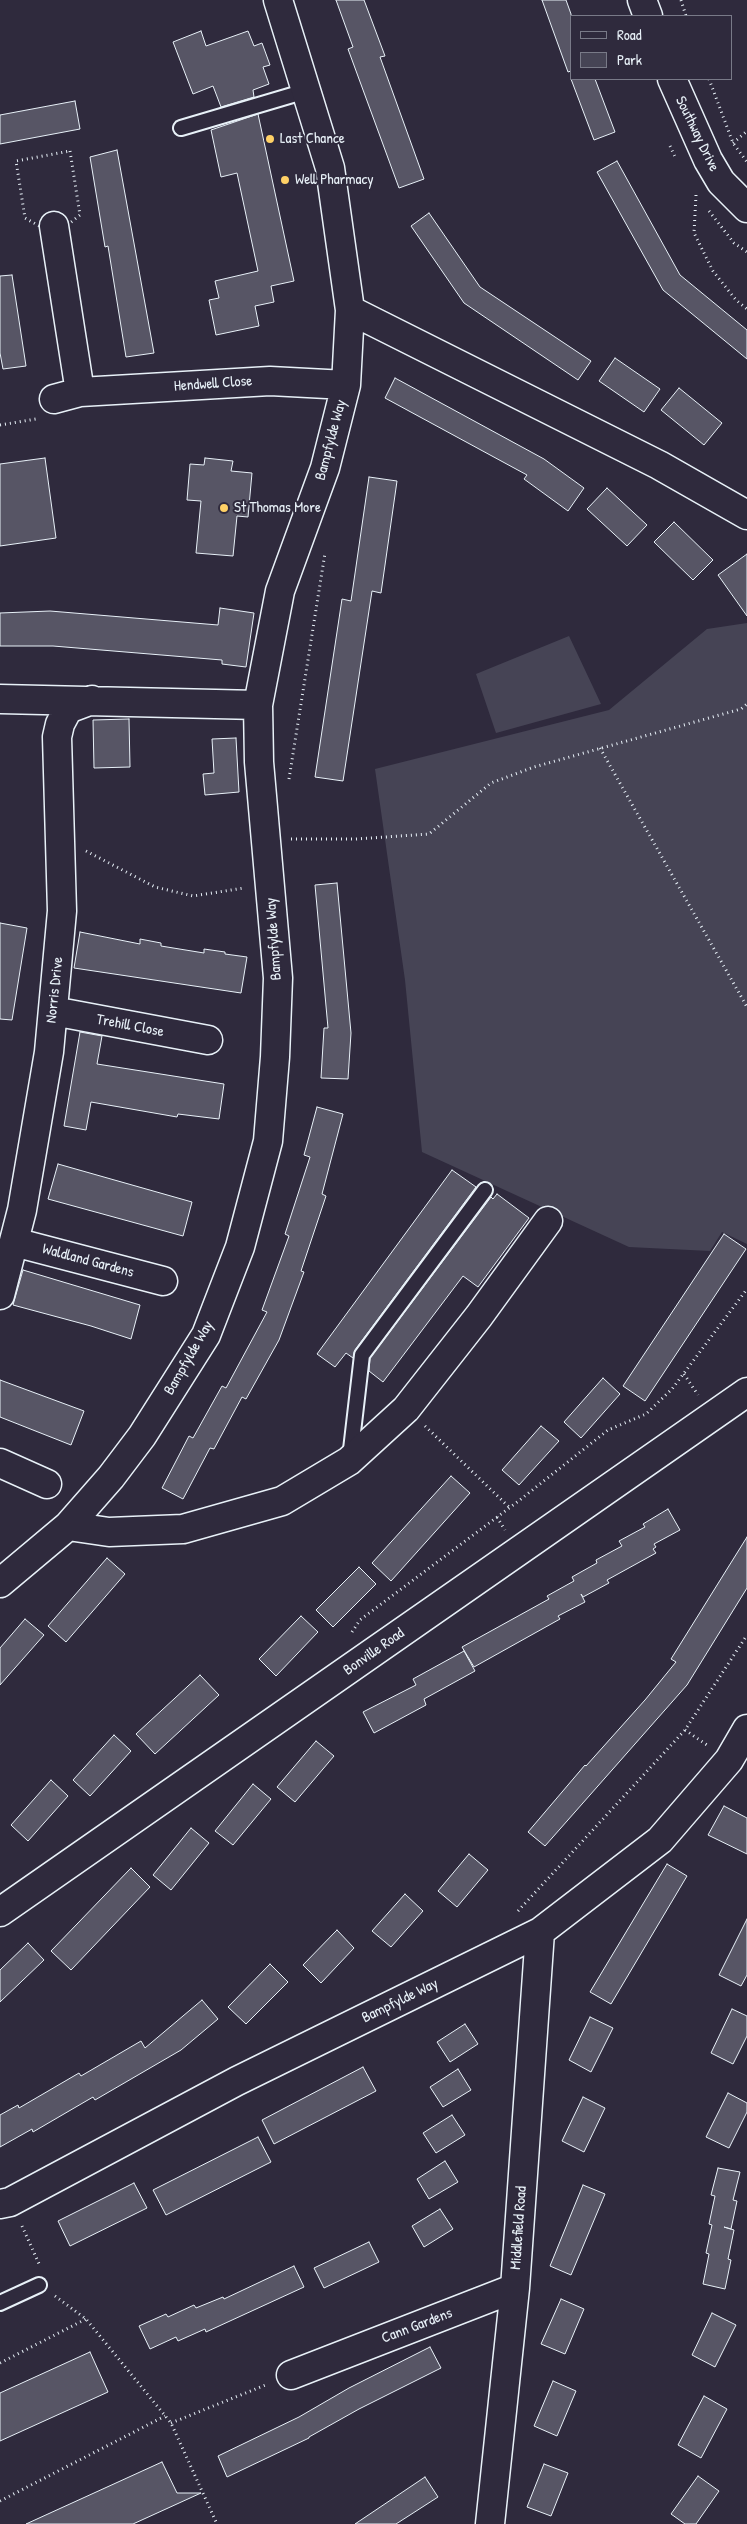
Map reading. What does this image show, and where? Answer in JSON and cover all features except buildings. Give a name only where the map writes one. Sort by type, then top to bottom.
[{"type":"street","name":"Bampfylde Way","points":[[0,1583],[68,1526],[142,1436],[206,1335],[240,1247],[268,1141],[276,1057],[278,978],[259,762],[258,705],[280,591],[325,468],[346,385],[350,310],[330,168],[278,0]]},
{"type":"street","points":[[642,0],[648,15]]},
{"type":"street","name":"Southway Drive","points":[[672,80],[708,160],[721,182],[747,208]]},
{"type":"street","points":[[54,231],[80,392]]},
{"type":"street","points":[[350,310],[659,465],[747,515]]},
{"type":"street","name":"Hendwell Close","points":[[54,399],[80,392],[270,380],[346,385]]},
{"type":"street","name":"Norris Drive","points":[[0,699],[258,705]]},
{"type":"street","name":"Norris Drive","points":[[0,1295],[14,1242],[11,1207],[49,1052],[62,911],[58,737],[60,724],[68,709],[92,700]]},
{"type":"street","name":"Trehill Close","points":[[53,1012],[208,1040]]},
{"type":"street","points":[[68,1526],[110,1532],[183,1529],[282,1501],[349,1461],[406,1409],[479,1316],[548,1220]]},
{"type":"street","name":"Waldland Gardens","points":[[14,1242],[163,1281]]},
{"type":"street","name":"Bonville Road","points":[[0,1912],[747,1392]]},
{"type":"street","points":[[0,1463],[47,1484]]},
{"type":"street","name":"Bampfylde Way","points":[[0,2204],[10,2202],[237,2082],[540,1932],[660,1840],[729,1760],[747,1729]]},
{"type":"street","name":"Middlefield Road","points":[[490,2524],[515,2288],[540,1932]]},
{"type":"street","name":"Cann Gardens","points":[[291,2375],[315,2354],[515,2288]]},
{"type":"lane","points":[[181,128],[306,91]]},
{"type":"lane","points":[[349,1461],[362,1355],[485,1190]]},
{"type":"lane","points":[[0,2303],[39,2286]]},
{"type":"path","points":[[680,0],[686,15]]},
{"type":"path","points":[[709,80],[733,143],[747,162]]},
{"type":"path","points":[[733,143],[747,131]]},
{"type":"path","points":[[70,151],[80,215],[54,231],[25,218],[16,161],[70,151]]},
{"type":"path","points":[[701,201],[696,194],[694,233],[713,271],[736,300],[747,309]]},
{"type":"path","points":[[707,208],[734,243],[747,252]]},
{"type":"path","points":[[288,785],[319,592]]},
{"type":"path","points":[[266,839],[356,839],[429,834],[491,783],[534,767],[741,709],[747,704]]},
{"type":"path","points":[[600,748],[747,1008]]},
{"type":"path","points":[[61,854],[84,850],[154,887],[193,896],[270,884]]},
{"type":"path","points":[[351,1634],[360,1620],[510,1508],[608,1430],[646,1414],[672,1388],[747,1289]]},
{"type":"path","points":[[406,1409],[510,1508]]},
{"type":"path","points":[[513,1917],[685,1730],[747,1635]]},
{"type":"path","points":[[35,2254],[42,2270]]},
{"type":"path","points":[[52,2294],[86,2319],[171,2423],[217,2524]]},
{"type":"path","points":[[0,2363],[86,2319]]},
{"type":"path","points":[[171,2423],[291,2375]]},
{"type":"path","points":[[0,2501],[165,2416]]},
{"type":"green space","points":[[747,623],[747,1244],[722,1232],[710,1251],[629,1247],[422,1152],[405,980],[375,769],[609,710],[707,629]]},
{"type":"green space","points":[[569,636],[601,704],[496,733],[476,674]]},
{"type":"place","name":"Last Chance","points":[[270,139]]},
{"type":"place","name":"Well Pharmacy","points":[[285,180]]},
{"type":"place","name":"St Thomas More","points":[[224,508]]}]
